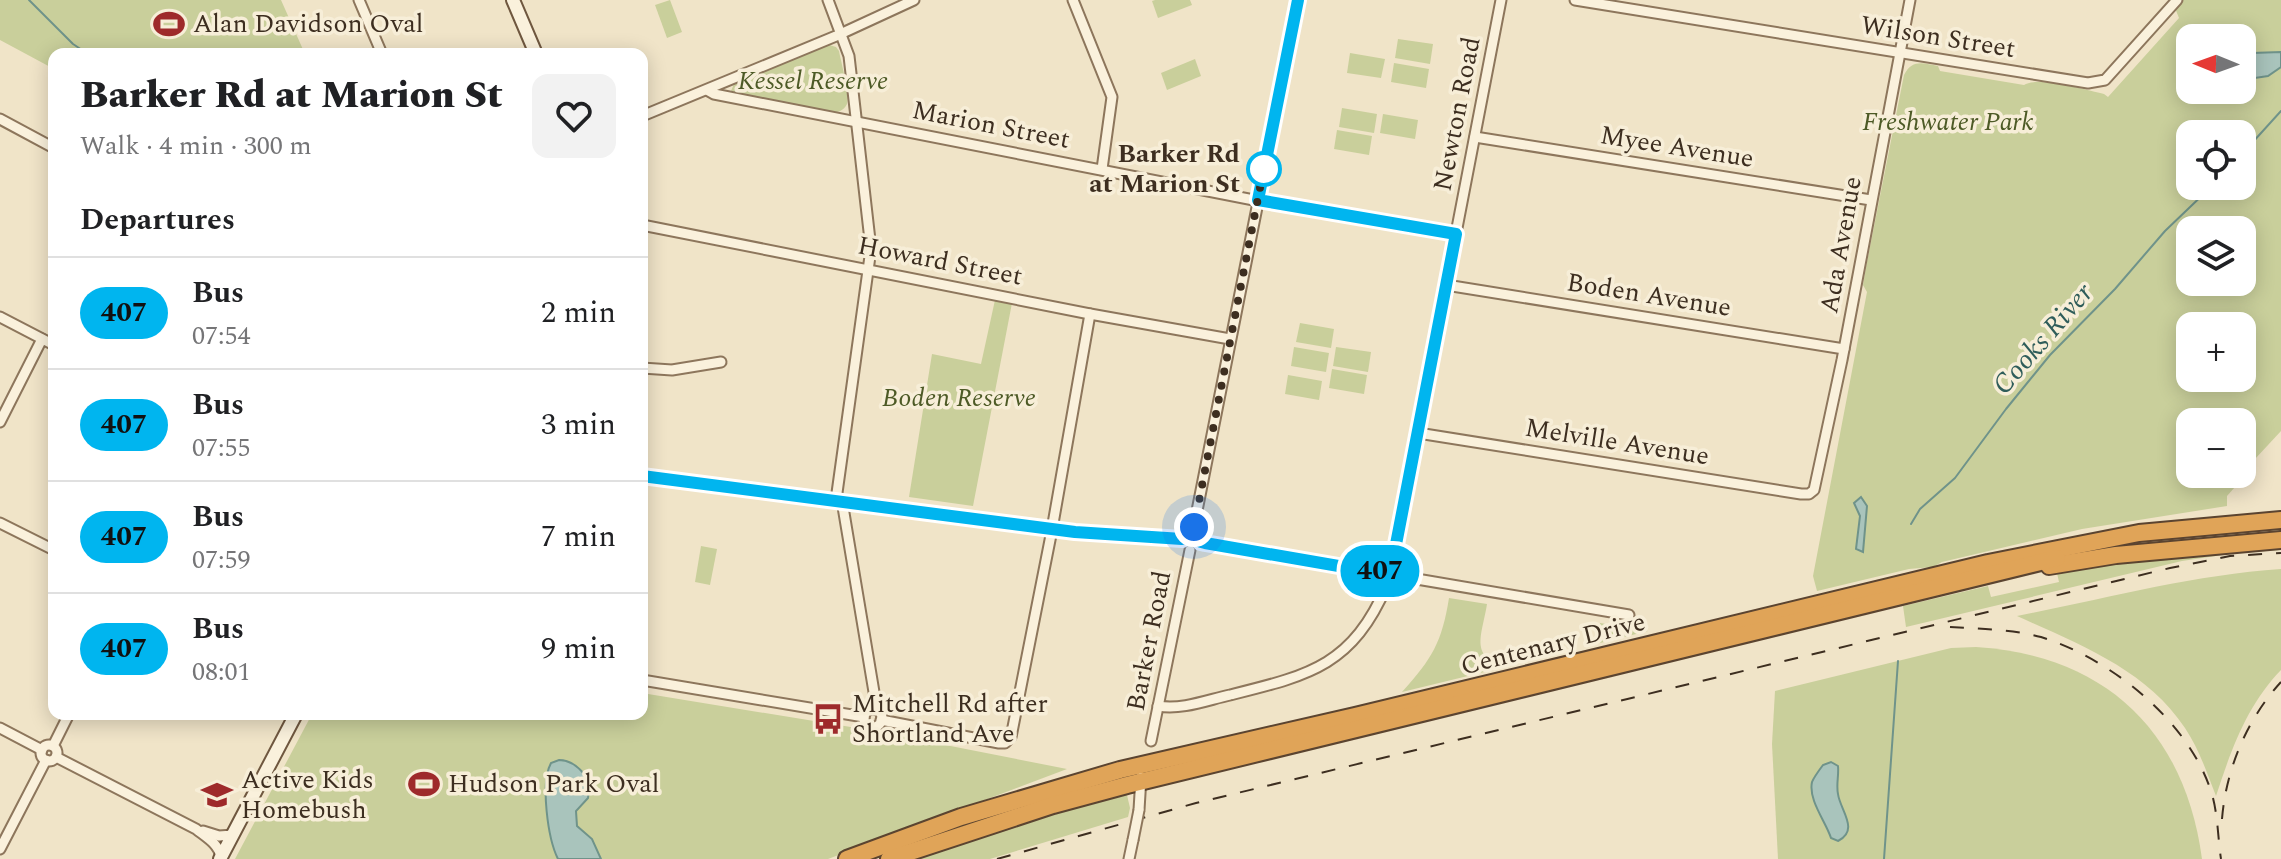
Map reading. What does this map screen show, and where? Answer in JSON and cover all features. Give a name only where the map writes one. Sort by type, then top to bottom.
[{"type":"highway","points":[[2032,560],[2050,544],[2127,527],[2281,510]]},
{"type":"highway","name":"Centenary Drive","points":[[847,859],[961,817],[1882,595],[2032,560],[2281,520]]},
{"type":"highway","name":"Centenary Drive","points":[[2228,529],[2281,531]]},
{"type":"highway","points":[[2032,560],[2051,566],[2116,555],[2281,540]]},
{"type":"highway","name":"Centenary Drive","points":[[889,859],[1140,774]]},
{"type":"main road","points":[[513,0],[533,48]]},
{"type":"main road","points":[[221,858],[293,720]]},
{"type":"street","points":[[828,0],[849,56],[871,236],[870,269],[839,501],[875,709],[880,713],[881,720]]},
{"type":"street","points":[[648,114],[914,0]]},
{"type":"street","points":[[1073,0],[1112,97],[1102,169]]},
{"type":"street","points":[[1193,531],[1298,0]]},
{"type":"street","name":"Newton Road","points":[[1392,565],[1501,0]]},
{"type":"street","name":"Wilson Street","points":[[1575,0],[2077,82],[2105,80],[2177,0]]},
{"type":"street","name":"Ada Avenue","points":[[1809,494],[1817,483],[1910,0]]},
{"type":"street","points":[[362,1],[380,48]]},
{"type":"street","name":"Marion Street","points":[[707,90],[714,94],[1258,200],[1456,234]]},
{"type":"street","points":[[0,119],[48,145]]},
{"type":"street","name":"Myee Avenue","points":[[1475,137],[1871,200]]},
{"type":"street","name":"Howard Street","points":[[648,226],[1230,339]]},
{"type":"street","name":"Boden Avenue","points":[[1446,285],[1844,349]]},
{"type":"street","points":[[881,720],[1005,743],[1011,737],[1090,314]]},
{"type":"street","points":[[0,317],[48,342]]},
{"type":"street","points":[[0,422],[42,339]]},
{"type":"street","points":[[648,368],[672,370],[721,362]]},
{"type":"street","name":"Melville Avenue","points":[[1418,433],[1809,494]]},
{"type":"street","points":[[648,477],[1098,535],[1182,539]]},
{"type":"street","points":[[0,523],[48,547]]},
{"type":"street","points":[[1193,531],[1200,536],[1201,542],[1196,549],[1190,550],[1182,539],[1187,532],[1193,531]]},
{"type":"street","points":[[1201,542],[1379,573]]},
{"type":"street","name":"Barker Road","points":[[1151,741],[1190,550]]},
{"type":"street","points":[[1379,573],[1385,566],[1392,565],[1399,576]]},
{"type":"street","points":[[1379,573],[1380,579],[1387,585],[1394,584],[1399,576]]},
{"type":"street","points":[[1399,576],[1629,615]]},
{"type":"street","points":[[1158,706],[1184,706],[1291,680],[1319,668],[1342,652],[1364,630],[1387,585]]},
{"type":"street","points":[[648,681],[864,717],[871,726],[881,720]]},
{"type":"street","points":[[864,717],[868,711],[875,709]]},
{"type":"street","points":[[53,746],[66,720]]},
{"type":"street","points":[[0,728],[52,761],[56,757],[53,746]]},
{"type":"street","points":[[0,849],[48,745],[53,746]]},
{"type":"street","points":[[56,757],[196,829],[219,836],[233,835]]},
{"type":"street","points":[[1129,859],[1139,810],[1140,774]]},
{"type":"street","points":[[196,829],[215,844],[221,858]]},
{"type":"green space","points":[[0,0],[281,0],[302,48],[48,48],[48,66],[0,40]]},
{"type":"green space","points":[[670,0],[682,32],[667,38],[655,5]]},
{"type":"green space","points":[[1190,0],[1192,5],[1158,18],[1152,1]]},
{"type":"green space","name":"Freshwater Park","points":[[2183,0],[2281,0],[2281,431],[2256,458],[2256,408],[2176,408],[2176,488],[2234,488],[2227,496],[2227,506],[2082,529],[1942,562],[1933,567],[1909,569],[1817,591],[1813,576],[1867,292],[1863,285],[1866,267],[1907,70],[1914,64],[1923,63],[1938,66],[1940,71],[2024,85],[2039,82],[2062,85],[2108,97],[2179,18],[2175,8]]},
{"type":"green space","points":[[1398,39],[1433,44],[1430,64],[1395,58]]},
{"type":"green space","name":"Kessel Reserve","points":[[826,44],[839,51],[845,78],[847,104],[840,111],[831,114],[731,91],[734,84]]},
{"type":"green space","points":[[1350,53],[1385,59],[1381,78],[1347,73]]},
{"type":"green space","points":[[1195,59],[1201,76],[1167,90],[1161,73]]},
{"type":"green space","points":[[1394,63],[1429,69],[1426,88],[1391,82]]},
{"type":"green space","points":[[1342,108],[1377,114],[1374,133],[1339,127]]},
{"type":"green space","points":[[1383,114],[1418,120],[1415,139],[1380,133]]},
{"type":"green space","points":[[1337,130],[1372,136],[1369,155],[1334,149]]},
{"type":"green space","name":"Boden Reserve","points":[[995,300],[1012,303],[973,506],[909,497],[932,354],[981,364]]},
{"type":"green space","points":[[1300,323],[1334,329],[1331,348],[1296,342]]},
{"type":"green space","points":[[1294,347],[1329,353],[1326,372],[1291,366]]},
{"type":"green space","points":[[1336,347],[1371,352],[1368,372],[1333,366]]},
{"type":"green space","points":[[1332,369],[1367,375],[1364,394],[1329,388]]},
{"type":"green space","points":[[1288,375],[1322,381],[1319,400],[1285,394]]},
{"type":"green space","points":[[701,546],[717,549],[710,585],[695,582]]},
{"type":"green space","points":[[2281,548],[2182,561],[1906,627],[1903,606],[1988,586],[1991,597],[2059,582],[2056,569],[2174,553]]},
{"type":"green space","points":[[2281,569],[2281,670],[2249,713],[2216,796],[2190,736],[2169,707],[2151,690],[2109,660],[2017,616],[2181,582]]},
{"type":"green space","points":[[1449,598],[1487,604],[1481,636],[1483,652],[1496,663],[1509,666],[1402,692],[1434,649],[1443,627]]},
{"type":"green space","points":[[1600,623],[1648,631],[1596,644]]},
{"type":"green space","points":[[1976,647],[2022,653],[2063,666],[2100,684],[2131,708],[2157,738],[2178,773],[2193,813],[2202,859],[1778,859],[1772,744],[1775,691],[1951,648]]},
{"type":"green space","points":[[648,694],[869,730],[1067,769],[828,859],[235,859],[309,720],[648,720]]},
{"type":"green space","points":[[1127,795],[1130,808],[1128,817],[990,859],[911,859],[997,828]]},
{"type":"water","points":[[2281,52],[2281,67],[2268,76],[2256,78],[2256,53]]},
{"type":"water","points":[[1861,497],[1867,506],[1863,552],[1856,549],[1860,516],[1854,503]]},
{"type":"water","points":[[559,760],[577,767],[590,782],[588,798],[576,811],[577,826],[592,839],[601,859],[558,859],[554,850],[548,825],[546,784],[551,763]]},
{"type":"water","points":[[1831,762],[1838,766],[1839,800],[1848,826],[1848,831],[1838,841],[1831,838],[1811,789],[1820,769]]},
{"type":"waterway","points":[[29,0],[79,48]]},
{"type":"waterway","name":"Cooks River","points":[[2256,139],[2281,111]]},
{"type":"waterway","name":"Cooks River","points":[[1911,524],[1920,509],[1955,478],[2050,355],[2197,200]]},
{"type":"waterway","name":"Cooks River","points":[[1884,859],[1898,661]]},
{"type":"railway","points":[[997,859],[1196,803],[2170,568],[2230,556],[2281,553]]},
{"type":"railway","points":[[1950,627],[2041,637],[2095,661],[2146,698],[2169,720],[2203,771],[2215,806],[2221,859]]},
{"type":"railway","points":[[2222,819],[2228,782],[2240,746],[2258,712],[2281,682]]},
{"type":"bus line","name":"407","points":[[648,477],[1098,535],[1182,539],[1187,532],[1193,531],[1205,543],[1379,573],[1385,566],[1392,565],[1456,234],[1258,200],[1298,0]]},
{"type":"place","name":"Alan Davidson Oval","points":[[169,24]]},
{"type":"place","name":"Barker Rd at Marion St","points":[[1264,169]]},
{"type":"place","name":"Mitchell Rd after Shortland Ave","points":[[828,719]]},
{"type":"place","name":"Hudson Park Oval","points":[[424,784]]},
{"type":"place","name":"Active Kids Homebush","points":[[217,795]]},
{"type":"route","points":[[1194,527],[1265,162],[1264,169]]}]
